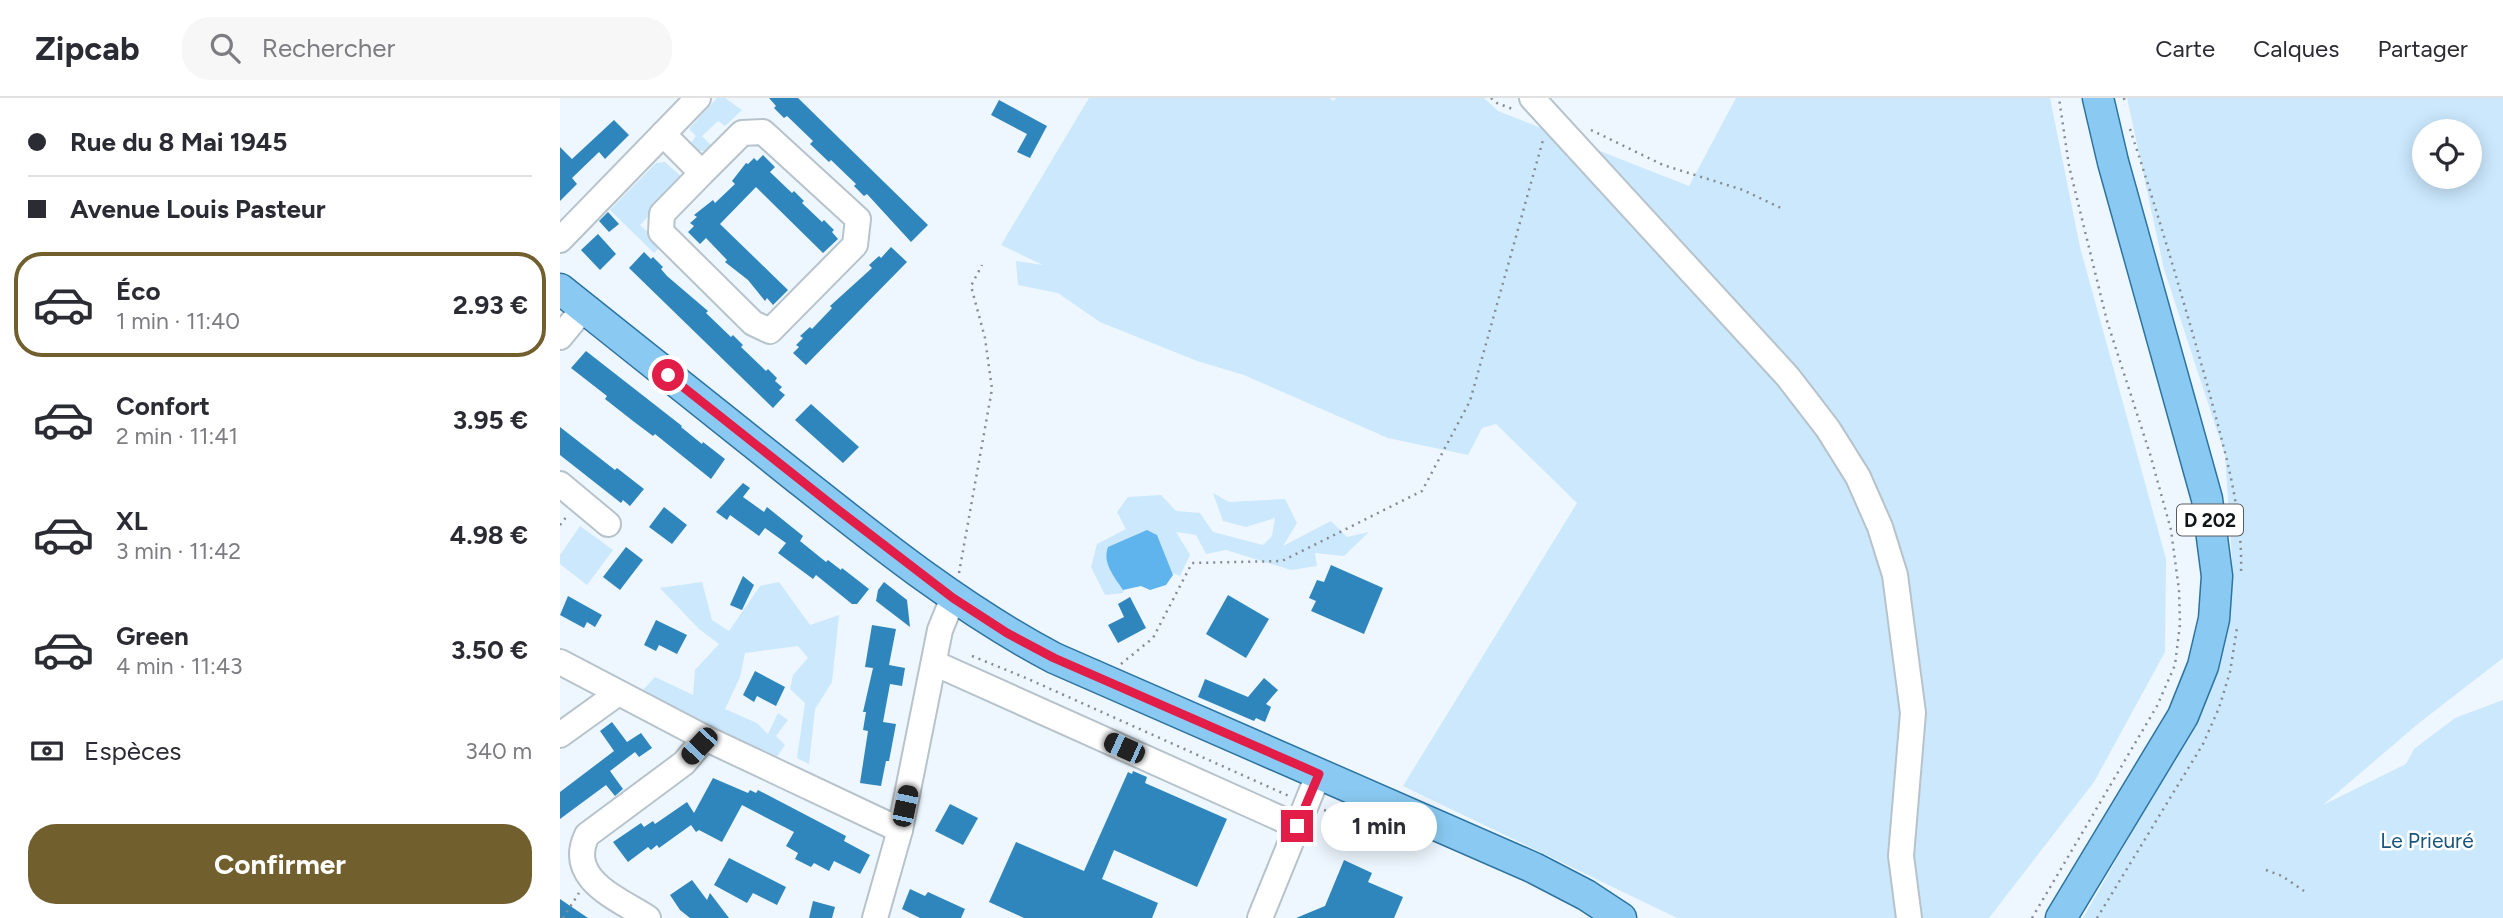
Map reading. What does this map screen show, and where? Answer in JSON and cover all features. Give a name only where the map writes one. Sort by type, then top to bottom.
[{"type":"main road","name":"D 202","points":[[2062,918],[2183,716],[2203,666],[2214,620],[2217,576],[2207,499],[2113,162],[2098,98]]},
{"type":"main road","points":[[560,289],[837,509],[958,601],[1007,633],[1054,658],[1534,868],[1586,895],[1620,918]]},
{"type":"street","points":[[560,240],[698,98]]},
{"type":"street","points":[[1524,104],[1557,128],[1788,377],[1828,429],[1858,477],[1881,527],[1895,575],[1913,713],[1901,856],[1909,918]]},
{"type":"street","points":[[742,132],[763,132],[858,219],[855,246],[770,331],[753,323],[661,232],[662,214],[702,173],[742,132]]},
{"type":"street","points":[[663,134],[702,173]]},
{"type":"street","points":[[560,337],[584,308]]},
{"type":"street","points":[[560,484],[608,524]]},
{"type":"street","points":[[875,918],[900,830],[944,618],[958,601]]},
{"type":"street","points":[[936,651],[1302,815]]},
{"type":"street","points":[[560,662],[705,738],[900,830]]},
{"type":"street","points":[[560,735],[617,694]]},
{"type":"street","points":[[648,918],[589,879],[581,858],[582,845],[587,835],[684,763],[705,738]]},
{"type":"street","points":[[1260,918],[1319,774]]},
{"type":"path","points":[[1491,98],[1497,103],[1524,104]]},
{"type":"path","points":[[2032,918],[2157,706],[2175,665],[2180,624],[2179,590],[2171,530],[2150,454],[2107,321],[2069,166],[2059,98]]},
{"type":"path","points":[[1102,679],[1153,638],[1192,563],[1282,561],[1422,491],[1470,401],[1545,134],[1565,123],[1586,127],[1663,165],[1743,190],[1783,209]]},
{"type":"path","points":[[958,601],[992,389],[985,338],[971,286],[982,265]]},
{"type":"path","points":[[936,651],[1302,815]]},
{"type":"path","points":[[2266,870],[2282,876],[2304,891]]},
{"type":"path","points":[[563,918],[589,879]]},
{"type":"green space","points":[[717,98],[725,98],[742,110],[725,126],[718,121],[702,136],[712,146],[707,151],[697,151],[691,143],[696,136],[689,129]]},
{"type":"green space","points":[[1089,98],[1330,98],[1333,101],[1336,98],[1484,98],[1498,111],[1689,186],[1736,98],[2050,98],[2080,247],[2166,559],[2165,652],[2094,782],[1989,918],[1677,918],[1403,786],[1577,503],[1496,424],[1482,428],[1468,455],[1388,438],[1244,375],[1197,361],[1100,322],[1058,293],[1018,285],[1016,261],[1043,265],[1001,245]]},
{"type":"green space","name":"Le Prieuré","points":[[2127,98],[2503,98],[2503,658],[2419,723],[2323,805],[2406,764],[2414,749],[2455,718],[2503,700],[2503,918],[2083,918],[2126,843],[2218,666],[2232,560],[2225,455],[2164,269]]},
{"type":"green space","points":[[665,162],[684,179],[640,225],[662,245],[654,253],[610,210],[656,163]]},
{"type":"green space","points":[[1213,493],[1229,502],[1285,499],[1297,523],[1283,546],[1331,521],[1347,537],[1369,532],[1344,556],[1315,553],[1317,566],[1291,570],[1226,550],[1206,554],[1196,535],[1176,532],[1190,555],[1180,576],[1159,568],[1128,576],[1123,593],[1105,595],[1091,567],[1097,544],[1126,529],[1117,512],[1128,497],[1161,495],[1176,511],[1200,513],[1213,532],[1263,545],[1272,536],[1275,518],[1246,527],[1223,521]]},
{"type":"green space","points":[[580,526],[613,550],[587,585],[560,564],[560,555]]},
{"type":"green space","points":[[702,582],[712,620],[729,631],[760,586],[779,582],[810,625],[839,615],[832,682],[815,709],[809,764],[797,758],[805,703],[790,689],[793,675],[808,658],[798,646],[745,653],[740,677],[725,709],[757,723],[768,734],[778,713],[788,720],[776,736],[785,745],[776,758],[695,720],[643,690],[655,677],[693,695],[695,670],[719,644],[699,629],[660,588]]},
{"type":"water","points":[[1147,530],[1157,535],[1173,575],[1166,585],[1150,590],[1141,586],[1123,590],[1108,564],[1108,547]]},
{"type":"building","points":[[769,98],[798,98],[928,225],[911,242],[867,194],[864,196],[854,186],[856,184],[810,144],[813,141],[787,116],[784,118],[774,108],[776,106]]},
{"type":"building","points":[[999,100],[1047,126],[1030,158],[1017,152],[1027,134],[991,115]]},
{"type":"building","points":[[614,120],[629,135],[605,159],[599,152],[572,178],[577,184],[560,201],[560,147],[572,159]]},
{"type":"building","points":[[763,155],[775,167],[770,172],[792,193],[794,191],[804,201],[802,203],[822,222],[824,220],[834,230],[832,232],[838,239],[823,253],[756,187],[720,224],[788,290],[773,305],[767,298],[765,301],[748,280],[725,262],[727,260],[706,238],[700,244],[688,232],[694,226],[690,223],[697,217],[694,215],[713,200],[715,203],[735,184],[732,181],[746,163],[754,158],[757,161]]},
{"type":"building","points":[[608,212],[619,224],[609,232],[599,221]]},
{"type":"building","points":[[598,234],[616,254],[600,270],[581,250]]},
{"type":"building","points":[[891,247],[907,262],[806,365],[793,353],[803,338],[800,336],[810,327],[812,329],[832,308],[830,306],[872,268],[869,265],[879,256],[881,258]]},
{"type":"building","points":[[644,252],[651,259],[653,257],[663,267],[661,269],[667,276],[708,311],[706,313],[731,337],[733,335],[743,345],[741,347],[766,371],[768,369],[777,378],[775,381],[782,387],[779,390],[785,395],[773,408],[629,268]]},
{"type":"building","points":[[586,351],[702,444],[703,442],[725,459],[711,479],[655,434],[653,436],[605,399],[607,396],[571,368]]},
{"type":"building","points":[[811,404],[859,447],[843,463],[795,420]]},
{"type":"building","points":[[560,427],[644,489],[630,506],[623,500],[621,503],[560,455]]},
{"type":"building","points":[[743,483],[750,488],[743,497],[764,512],[767,507],[803,536],[800,541],[826,562],[828,560],[841,570],[842,568],[869,589],[857,604],[852,604],[816,575],[813,579],[778,553],[786,543],[765,528],[759,536],[730,515],[727,520],[716,512]]},
{"type":"building","points":[[664,507],[687,525],[672,544],[649,527]]},
{"type":"building","points":[[626,547],[643,560],[620,590],[603,577]]},
{"type":"building","points":[[1331,565],[1383,588],[1364,634],[1311,611],[1316,601],[1309,598],[1317,580],[1324,582]]},
{"type":"building","points":[[743,576],[754,585],[742,610],[730,605]]},
{"type":"building","points":[[884,582],[907,600],[910,627],[876,601],[878,590]]},
{"type":"building","points":[[1228,595],[1269,619],[1246,658],[1206,634]]},
{"type":"building","points":[[568,596],[602,615],[595,627],[587,622],[584,628],[560,615]]},
{"type":"building","points":[[1130,597],[1146,628],[1118,643],[1108,625],[1124,617],[1118,604]]},
{"type":"building","points":[[656,620],[687,635],[677,654],[659,645],[656,651],[644,645]]},
{"type":"building","points":[[872,625],[896,629],[889,665],[905,668],[902,686],[890,684],[883,722],[896,724],[881,786],[860,783],[868,731],[863,730],[866,712],[863,712],[873,668],[865,667]]},
{"type":"building","points":[[755,671],[785,687],[776,706],[757,696],[754,702],[743,695]]},
{"type":"building","points":[[1264,678],[1278,690],[1266,704],[1271,707],[1265,722],[1256,718],[1254,721],[1198,697],[1205,679],[1248,697]]},
{"type":"building","points":[[612,722],[627,742],[641,733],[652,748],[639,757],[635,752],[610,771],[623,789],[615,796],[606,785],[560,819],[560,792],[614,751],[600,731]]},
{"type":"building","points":[[1133,771],[1147,777],[1145,783],[1227,819],[1197,887],[1114,850],[1102,879],[1158,903],[1152,918],[1024,918],[989,902],[1016,842],[1084,871],[1128,772],[1132,774]]},
{"type":"building","points":[[713,778],[748,793],[750,790],[756,793],[758,790],[846,836],[844,841],[870,855],[860,874],[834,861],[829,871],[814,863],[811,867],[795,859],[798,853],[786,846],[794,832],[742,805],[722,842],[699,830],[696,832],[691,825],[659,848],[657,845],[651,850],[648,847],[628,862],[613,842],[641,823],[644,827],[653,821],[655,824],[687,802],[694,813]]},
{"type":"building","points":[[950,804],[978,818],[963,845],[935,831]]},
{"type":"building","points":[[729,858],[786,887],[777,905],[753,893],[747,903],[714,885]]},
{"type":"building","points":[[1344,860],[1372,873],[1368,882],[1403,897],[1394,918],[1296,918],[1325,906]]},
{"type":"building","points":[[692,880],[707,900],[710,893],[729,918],[690,918],[680,910],[670,895]]},
{"type":"building","points":[[910,889],[925,896],[928,892],[965,909],[961,918],[920,918],[902,909]]},
{"type":"building","points":[[560,899],[588,918],[560,918]]},
{"type":"building","points":[[813,901],[835,907],[832,918],[809,918]]},
{"type":"route","points":[[668,375],[953,598],[1007,633],[1054,658],[1319,774],[1297,826]]}]
